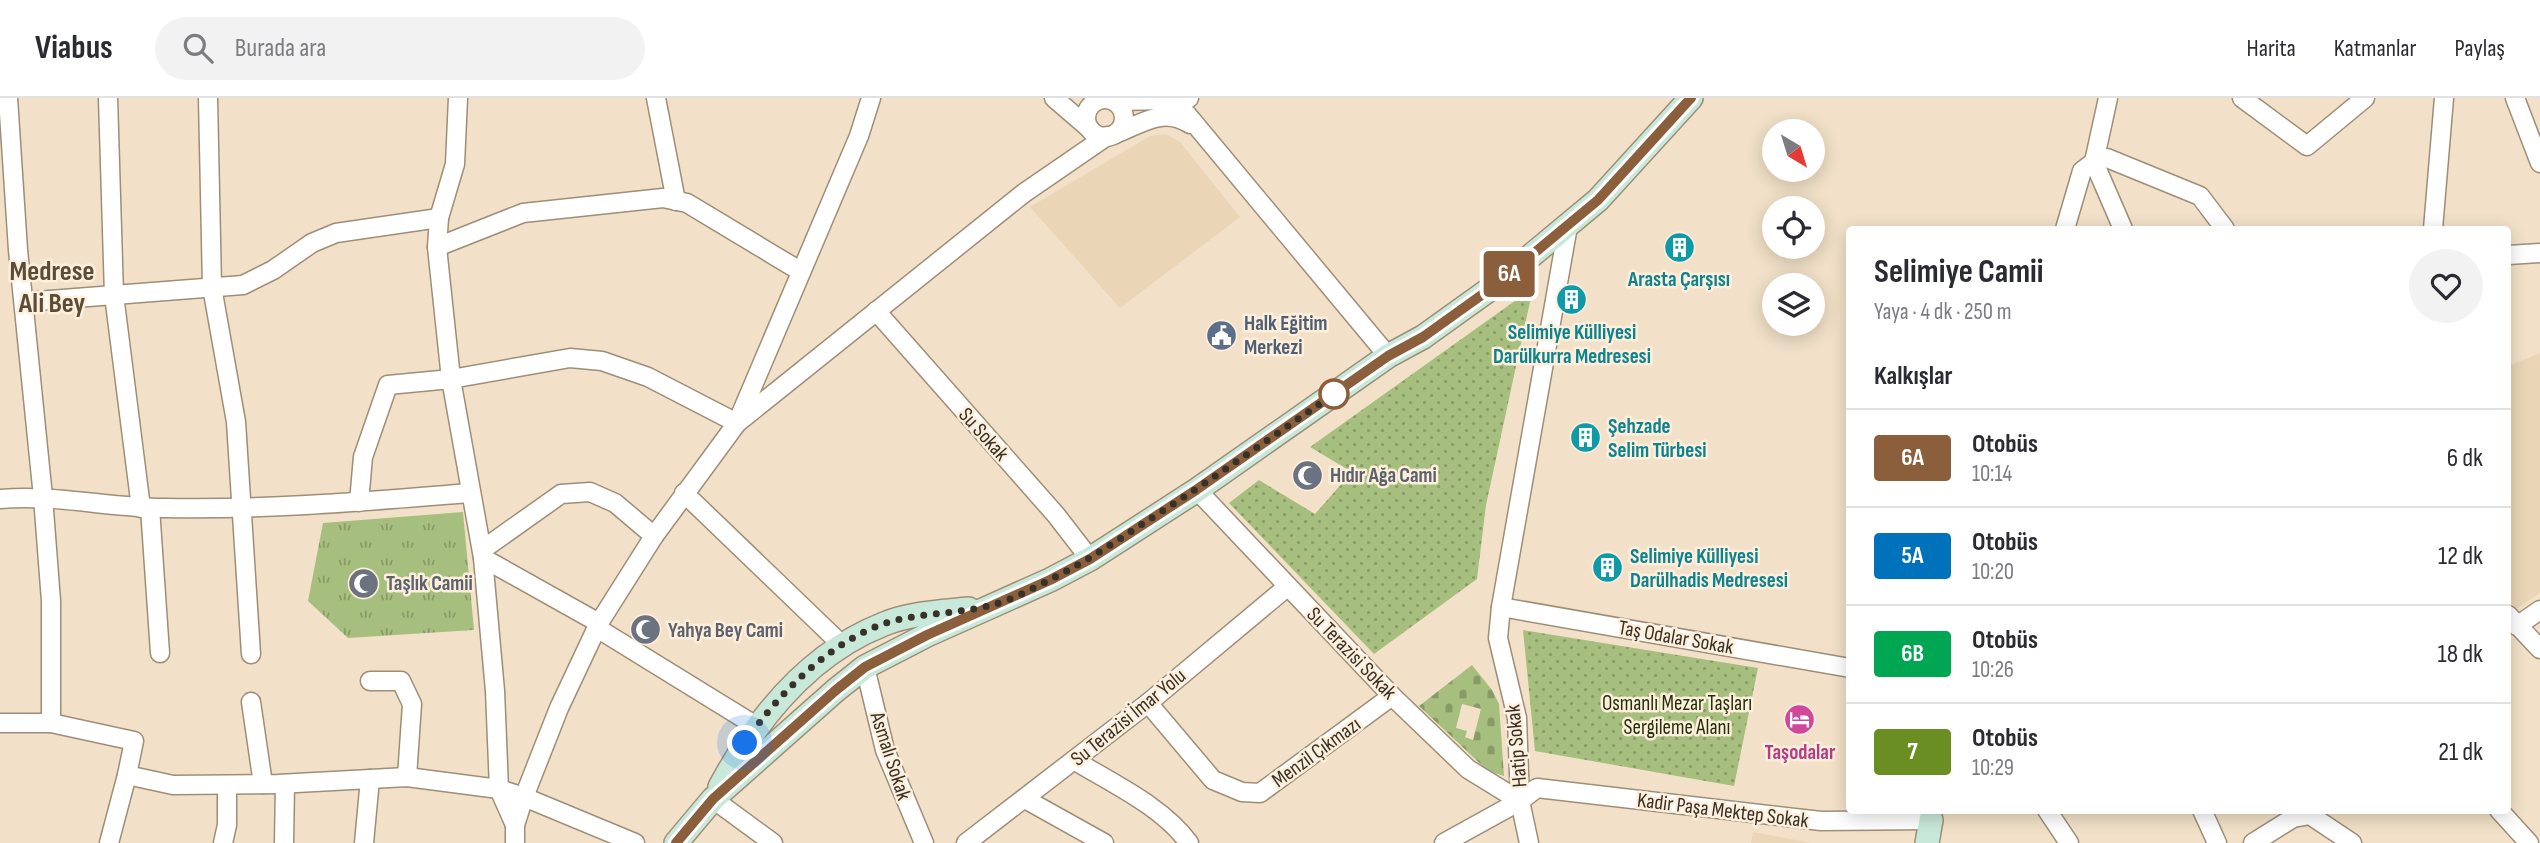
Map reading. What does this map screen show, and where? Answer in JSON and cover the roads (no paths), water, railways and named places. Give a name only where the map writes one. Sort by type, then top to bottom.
[{"type":"main road","points":[[1388,356],[1402,338],[1581,198],[1616,164],[1672,98]]},
{"type":"main road","points":[[676,843],[713,799],[865,667],[1090,559],[1196,490],[1388,356],[1423,337],[1486,291],[1568,226],[1617,182],[1691,98]]},
{"type":"main road","points":[[713,799],[734,759],[756,726],[792,687],[841,644],[886,623],[925,614],[989,606]]},
{"type":"main road","points":[[1927,843],[1932,815]]},
{"type":"street","points":[[8,98],[9,251],[24,302],[43,497],[51,600],[51,723]]},
{"type":"street","points":[[108,98],[114,295],[145,508],[160,653]]},
{"type":"street","points":[[208,98],[212,287],[236,422],[251,654]]},
{"type":"street","points":[[458,98],[455,164],[439,218],[437,247],[451,379],[482,554],[495,691],[499,789],[515,825],[516,843]]},
{"type":"street","points":[[656,98],[676,201]]},
{"type":"street","points":[[515,825],[559,708],[598,626],[654,536],[737,423],[859,136],[871,98]]},
{"type":"street","points":[[1054,98],[1103,134]]},
{"type":"street","points":[[2108,98],[2094,162],[2122,226]]},
{"type":"street","points":[[2242,98],[2307,146],[2365,98]]},
{"type":"street","points":[[2434,226],[2444,98]]},
{"type":"street","points":[[2515,98],[2540,163]]},
{"type":"street","points":[[1103,134],[1088,124],[1088,111],[1102,100],[1182,99],[1197,128],[1388,356]]},
{"type":"street","points":[[737,423],[1024,193],[1103,134],[1121,127],[1124,116],[1122,110],[1102,100]]},
{"type":"street","points":[[1103,134],[1161,115],[1181,118],[1197,128]]},
{"type":"street","points":[[2066,226],[2082,171],[2094,162],[2107,158],[2200,196],[2223,226]]},
{"type":"street","points":[[437,247],[523,213],[663,198],[687,203],[800,271]]},
{"type":"street","points":[[24,302],[243,285],[273,270],[312,243],[336,233],[439,218]]},
{"type":"street","name":"Hatip Sokak","points":[[1529,843],[1520,801],[1517,718],[1498,638],[1501,607],[1568,226]]},
{"type":"street","points":[[2511,255],[2540,253]]},
{"type":"street","name":"Su Sokak","points":[[876,311],[1056,515],[1090,559]]},
{"type":"street","points":[[359,502],[363,457],[388,385],[451,379],[570,358],[601,361],[648,377],[737,423]]},
{"type":"street","name":"Su Terazisi Sokak","points":[[1196,490],[1392,696],[1468,769],[1520,801]]},
{"type":"street","points":[[482,554],[561,494],[590,492],[615,503],[654,536]]},
{"type":"street","points":[[0,499],[43,497],[145,508],[241,509],[470,494]]},
{"type":"street","points":[[684,494],[841,644]]},
{"type":"street","points":[[482,554],[756,726]]},
{"type":"street","name":"Su Terazisi İmar Yolu","points":[[966,843],[1148,703],[1287,587]]},
{"type":"street","name":"Taş Odalar Sokak","points":[[1501,607],[1846,667]]},
{"type":"street","points":[[2511,618],[2540,610]]},
{"type":"street","points":[[2511,619],[2540,649]]},
{"type":"street","name":"Asmalı Sokak","points":[[865,667],[885,750],[924,843]]},
{"type":"street","points":[[370,681],[401,681],[412,704],[407,777]]},
{"type":"street","name":"Menzil Çıkmazı","points":[[1148,703],[1213,780],[1242,792],[1259,793],[1392,696]]},
{"type":"street","points":[[251,702],[263,785]]},
{"type":"street","points":[[0,723],[51,723],[134,741],[109,843]]},
{"type":"street","points":[[1074,760],[1141,801],[1180,831],[1189,843]]},
{"type":"street","points":[[127,775],[173,785],[263,785],[407,777],[499,789],[635,843]]},
{"type":"street","points":[[364,843],[370,779]]},
{"type":"street","points":[[284,843],[285,784]]},
{"type":"street","points":[[223,843],[227,825],[227,785]]},
{"type":"street","name":"Kadir Paşa Mektep Sokak","points":[[1444,843],[1520,801],[1537,788],[1821,821],[1932,815]]},
{"type":"street","points":[[713,799],[773,843]]},
{"type":"street","points":[[1025,799],[1104,843]]},
{"type":"street","points":[[2050,814],[2069,843]]},
{"type":"street","points":[[2204,814],[2217,843]]},
{"type":"street","points":[[2503,814],[2529,843]]},
{"type":"street","points":[[2253,843],[2293,818],[2310,815],[2352,843]]},
{"type":"place","name":"Arasta Çarşısı","points":[[1679,247]]},
{"type":"place","name":"Selimiye Külliyesi Darülkurra Medresesi","points":[[1572,300]]},
{"type":"place","name":"Halk Eğitim Merkezi","points":[[1221,335]]},
{"type":"place","name":"Şehzade Selim Türbesi","points":[[1585,438]]},
{"type":"place","name":"Hıdır Ağa Cami","points":[[1307,475]]},
{"type":"place","name":"Selimiye Külliyesi Darülhadis Medresesi","points":[[1607,568]]},
{"type":"place","name":"Taşlık Camii","points":[[363,583]]},
{"type":"place","name":"Yahya Bey Cami","points":[[645,630]]},
{"type":"place","name":"Taşodalar","points":[[1800,720]]},
{"type":"district","name":"Medrese Ali Bey","points":[[52,286]]},
{"type":"park label","name":"Osmanlı Mezar Taşları Sergileme Alanı","points":[[1677,715]]}]
